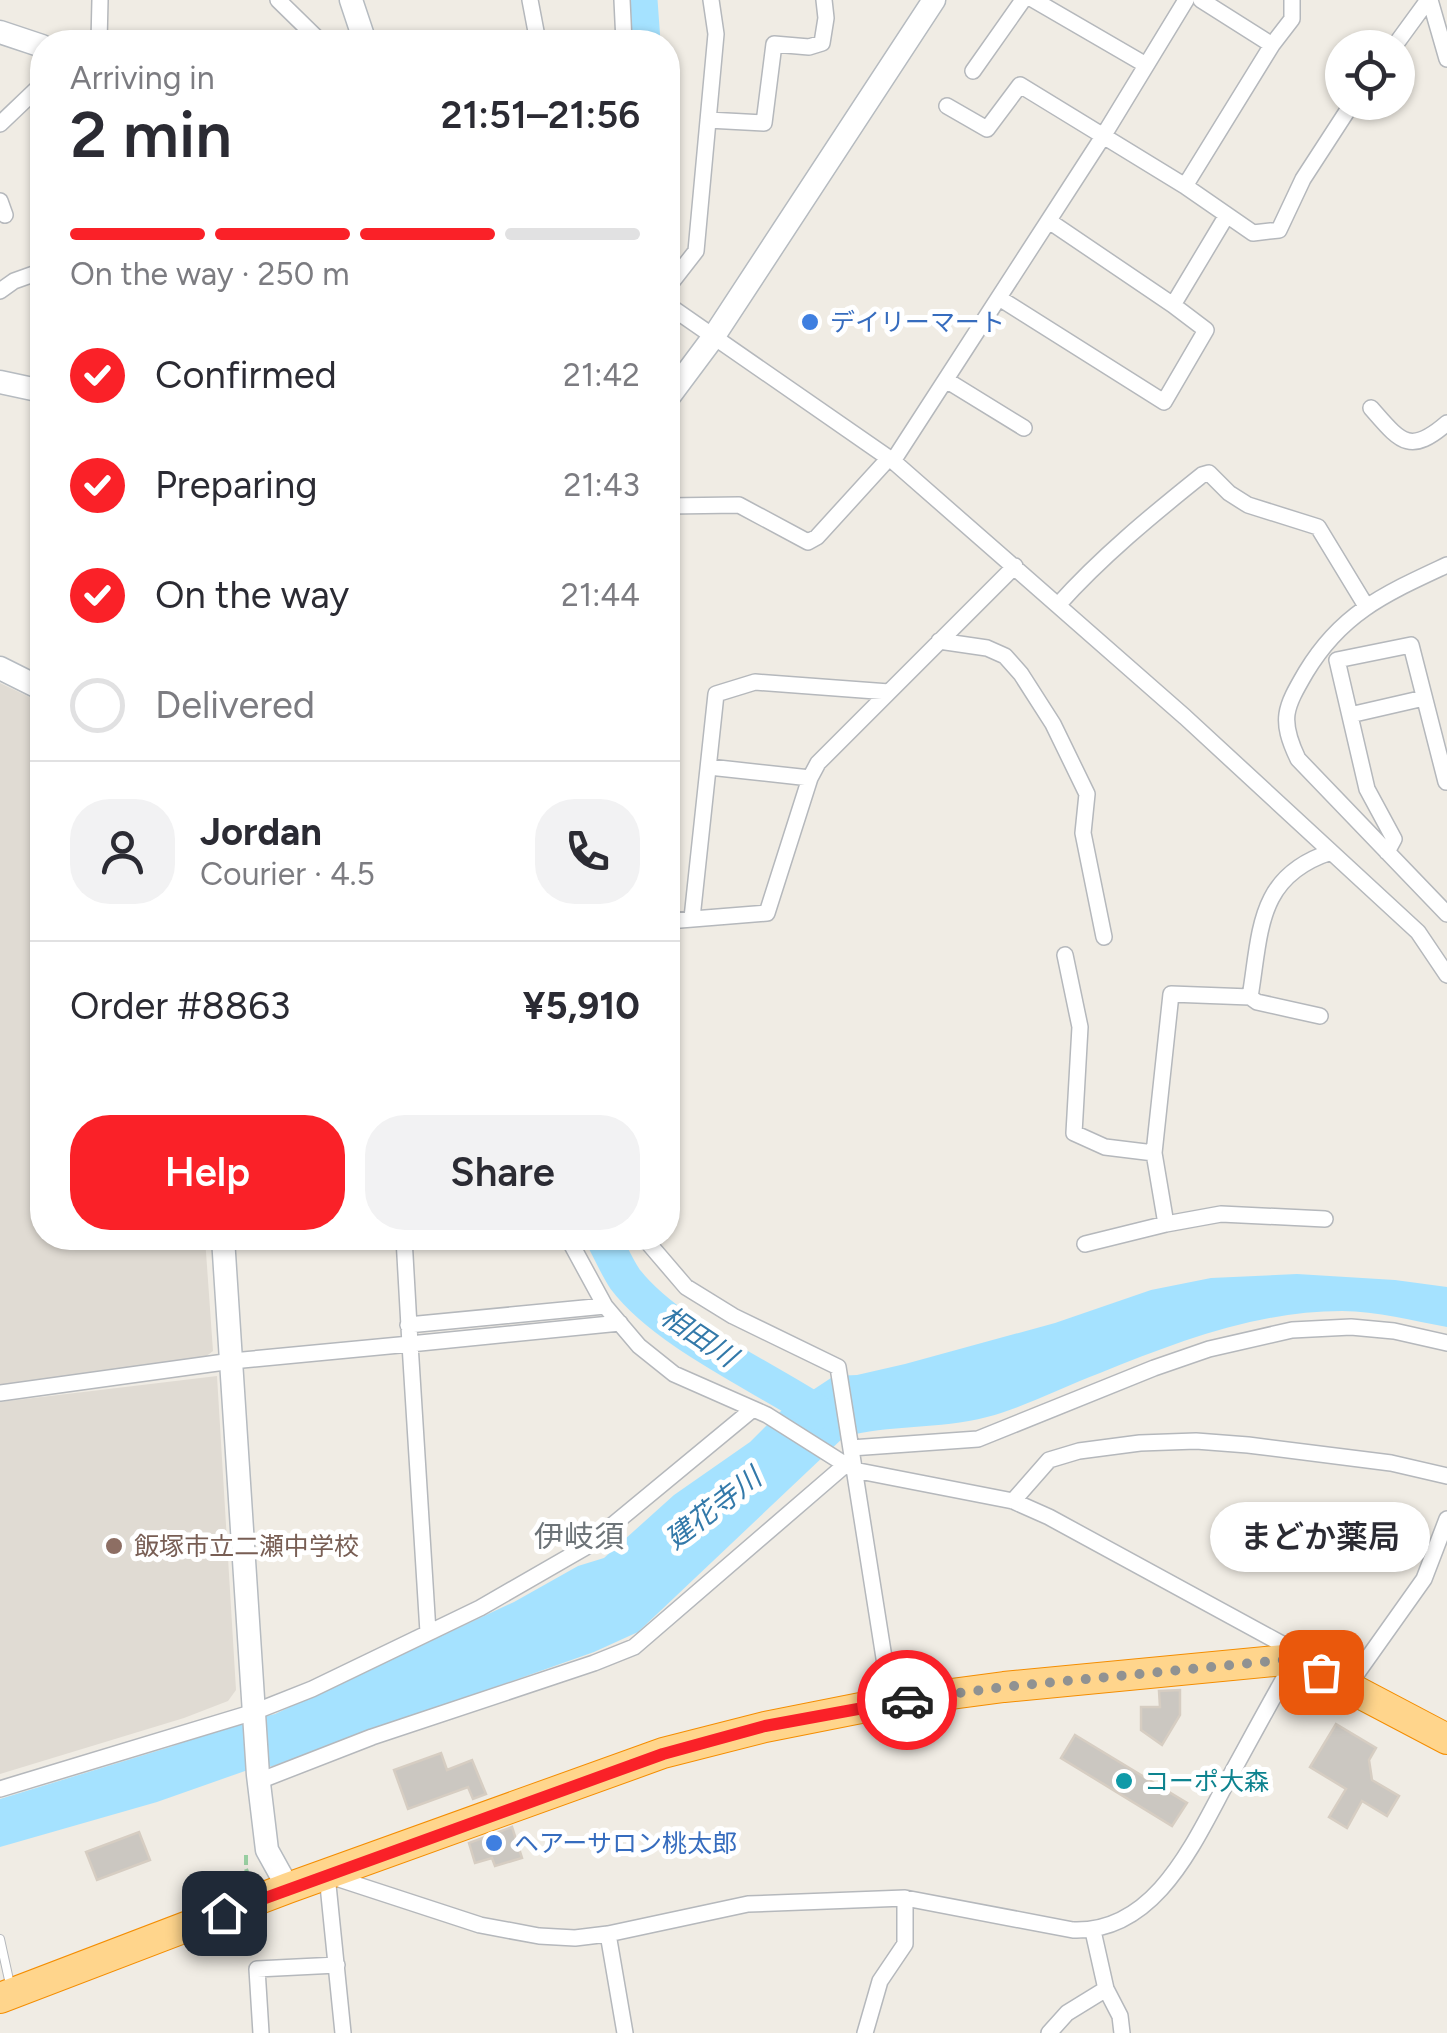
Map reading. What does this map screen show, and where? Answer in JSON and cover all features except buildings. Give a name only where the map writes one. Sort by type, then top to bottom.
[{"type":"highway","points":[[6,1996],[288,1888],[663,1754],[765,1726],[891,1702],[1294,1659],[1447,1739]]},
{"type":"street","points":[[100,0],[100,30]]},
{"type":"street","points":[[278,0],[309,30]]},
{"type":"street","points":[[351,0],[361,30]]},
{"type":"street","points":[[530,0],[536,30]]},
{"type":"street","points":[[622,0],[623,30]]},
{"type":"street","points":[[680,272],[696,251],[716,34],[712,0]]},
{"type":"street","points":[[708,120],[764,123],[774,44],[809,47],[822,43],[824,0]]},
{"type":"street","points":[[680,382],[934,0]]},
{"type":"street","points":[[974,71],[1022,0]]},
{"type":"street","points":[[1034,0],[1146,65]]},
{"type":"street","points":[[680,506],[739,505],[808,542],[817,537],[891,459],[946,380],[1186,0]]},
{"type":"street","points":[[1201,0],[1272,45]]},
{"type":"street","points":[[1184,186],[1272,45],[1292,20],[1292,0]]},
{"type":"street","points":[[1406,30],[1429,0]]},
{"type":"street","points":[[1429,0],[1447,59]]},
{"type":"street","points":[[0,32],[30,42]]},
{"type":"street","points":[[947,106],[987,129],[1020,86],[1184,186],[1253,234],[1279,230],[1304,179],[1342,120]]},
{"type":"street","points":[[0,124],[30,95]]},
{"type":"street","points":[[1173,304],[1226,215]]},
{"type":"street","points":[[999,298],[1164,402],[1206,330],[1048,221]]},
{"type":"street","points":[[0,291],[30,276]]},
{"type":"street","points":[[680,314],[891,459],[1418,932],[1447,975]]},
{"type":"street","points":[[946,380],[1024,428]]},
{"type":"street","points":[[0,382],[30,388]]},
{"type":"street","points":[[1372,408],[1398,438],[1408,443],[1429,438],[1447,423]]},
{"type":"street","points":[[1058,605],[1093,566],[1187,487],[1210,473],[1229,493],[1248,504],[1318,527],[1366,606]]},
{"type":"street","points":[[1447,565],[1366,606],[1343,623],[1320,648],[1284,716],[1298,758],[1447,914]]},
{"type":"street","points":[[680,920],[767,913],[810,778],[818,764],[1014,566]]},
{"type":"street","points":[[940,641],[987,648],[1005,656],[1022,674],[1052,724],[1088,794],[1083,833],[1104,936]]},
{"type":"street","points":[[1388,852],[1394,839],[1367,789],[1337,660],[1410,645],[1446,782]]},
{"type":"street","points":[[0,668],[30,683]]},
{"type":"street","points":[[692,918],[716,694],[755,682],[888,692]]},
{"type":"street","points":[[1350,714],[1424,698]]},
{"type":"street","points":[[709,766],[810,778]]},
{"type":"street","points":[[1250,996],[1262,922],[1276,889],[1284,876],[1304,861],[1331,852]]},
{"type":"street","points":[[1065,955],[1080,1027],[1074,1133],[1105,1147],[1154,1154]]},
{"type":"street","points":[[1166,1224],[1154,1154],[1171,994],[1250,996],[1257,1002],[1320,1016]]},
{"type":"street","points":[[1085,1244],[1222,1214],[1325,1219]]},
{"type":"street","points":[[224,1250],[259,1778],[267,1850],[288,1888]]},
{"type":"street","points":[[405,1250],[428,1632]]},
{"type":"street","points":[[343,2033],[326,1875],[480,1925],[575,1938],[748,1904],[905,1898],[1072,1930],[1093,1931],[1121,1920],[1142,1906],[1180,1868],[1294,1659],[1284,1645],[1048,1517],[1013,1501],[845,1466],[760,1412],[674,1374],[640,1346],[605,1306],[575,1250]]},
{"type":"street","points":[[654,1250],[686,1286],[734,1316],[838,1367],[850,1444],[845,1466],[891,1702]]},
{"type":"street","points":[[408,1325],[605,1306]]},
{"type":"street","points":[[0,1393],[232,1362],[620,1323]]},
{"type":"street","points":[[850,1444],[978,1438],[1154,1368],[1208,1350],[1292,1330],[1380,1330],[1447,1344]]},
{"type":"street","points":[[0,1789],[254,1715],[480,1608],[586,1547],[760,1412]]},
{"type":"street","points":[[1013,1501],[1048,1460],[1079,1451],[1140,1443],[1196,1441],[1248,1445],[1391,1464],[1447,1476]]},
{"type":"street","points":[[259,1778],[634,1646],[845,1466]]},
{"type":"street","points":[[1348,1686],[1424,1579],[1447,1519]]},
{"type":"street","points":[[866,2033],[880,1980],[906,1944],[905,1898]]},
{"type":"street","points":[[1093,1931],[1106,1988],[1120,2016],[1122,2033]]},
{"type":"street","points":[[608,1934],[625,2033]]},
{"type":"street","points":[[261,2033],[257,1969],[337,1965]]},
{"type":"street","points":[[1049,2033],[1067,2014],[1106,1988]]},
{"type":"lane","points":[[0,1939],[6,1996]]},
{"type":"path","points":[[246,1868],[262,1914]]},
{"type":"shaded area","points":[[0,683],[30,697],[30,1250],[206,1250],[213,1351],[204,1358],[0,1387]]},
{"type":"shaded area","name":"飯塚市立二瀬中学校","points":[[217,1376],[236,1690],[228,1701],[184,1718],[0,1774],[0,1402]]},
{"type":"water","name":"建花寺川","points":[[1297,1274],[1447,1287],[1447,1327],[1355,1311],[1279,1316],[1188,1340],[987,1417],[844,1437],[638,1632],[594,1652],[273,1766],[245,1771],[157,1802],[0,1847],[0,1799],[275,1714],[514,1602],[578,1566],[604,1558],[674,1495],[750,1442],[781,1411],[834,1376],[905,1364],[1055,1323],[1151,1290],[1211,1278]]},
{"type":"waterway","name":"相田川","points":[[640,0],[642,30]]},
{"type":"waterway","name":"相田川","points":[[609,1250],[625,1279],[664,1317],[817,1412]]},
{"type":"way so far","points":[[907,1700],[1294,1659],[1321,1672]]},
{"type":"place","name":"デイリーマート","points":[[810,322]]},
{"type":"place","name":"飯塚市立二瀬中学校","points":[[114,1546]]},
{"type":"place","name":"まどか薬局","points":[[1321,1672]]},
{"type":"place","name":"コーポ大森","points":[[1124,1781]]},
{"type":"place","name":"ヘアーサロン桃太郎","points":[[494,1843]]},
{"type":"district","name":"伊岐須","points":[[579,1536]]},
{"type":"route","points":[[224,1913],[663,1754],[765,1726],[907,1700]]}]
